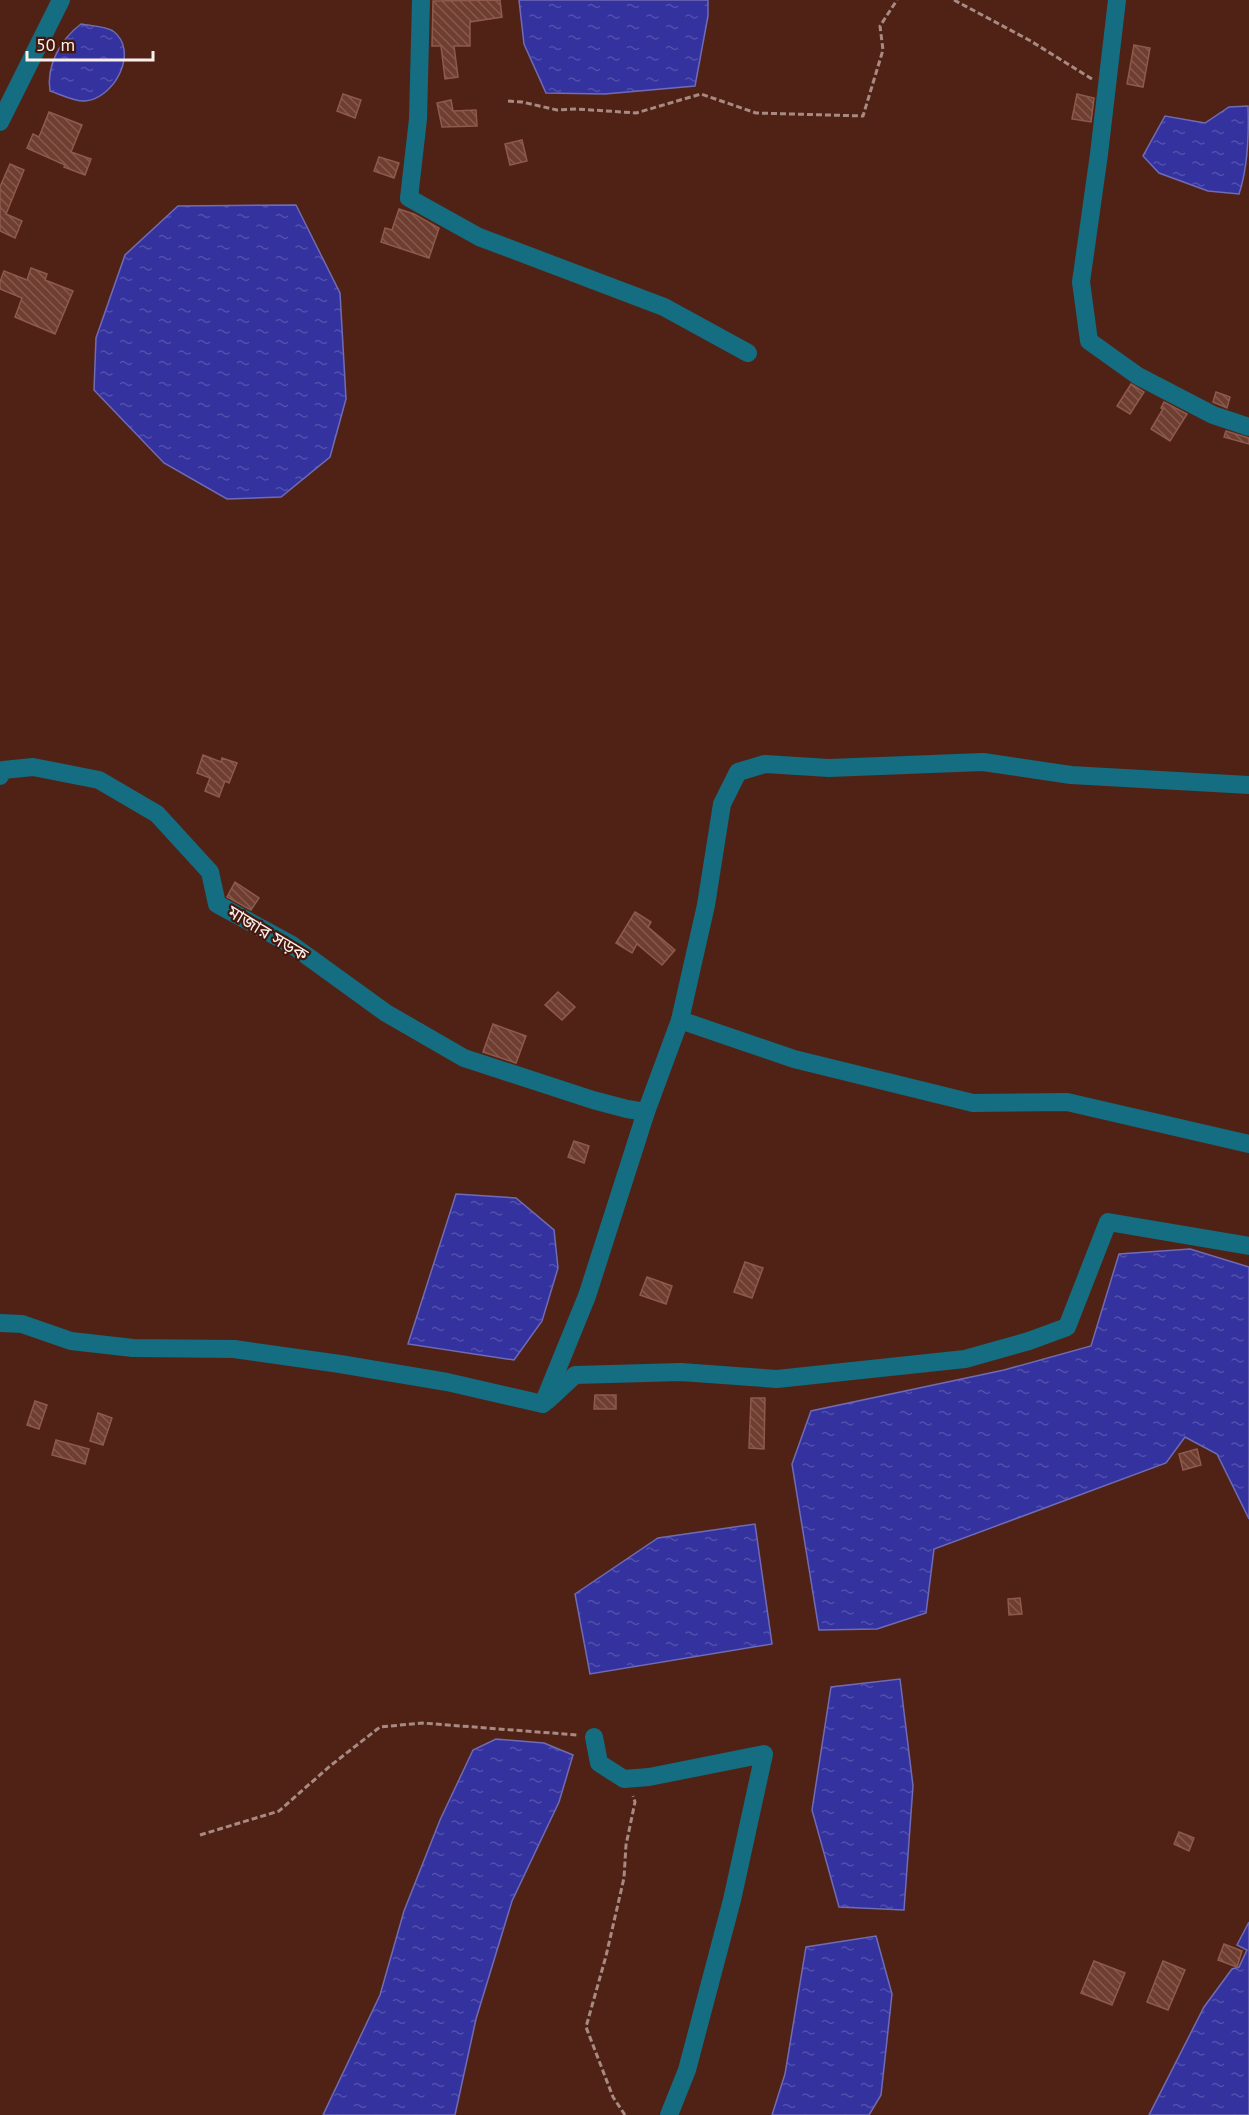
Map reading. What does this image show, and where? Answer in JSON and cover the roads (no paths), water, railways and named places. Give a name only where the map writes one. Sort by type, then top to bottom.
[{"type":"street","points":[[0,122],[61,0]]},
{"type":"street","points":[[422,0],[418,119],[409,198],[479,237],[664,307],[748,353]]},
{"type":"street","points":[[1117,0],[1081,282],[1089,341],[1138,376],[1213,415],[1249,427]]},
{"type":"street","points":[[543,1404],[587,1296],[646,1112],[680,1020],[706,905],[722,804],[738,772],[765,764],[829,768],[983,762],[1071,775],[1249,785]]},
{"type":"street","name":"মাজার সড়ক","points":[[0,776],[3,770],[33,767],[99,780],[157,814],[210,872],[217,904],[292,945],[386,1013],[464,1058],[593,1100],[646,1112]]},
{"type":"street","points":[[680,1020],[794,1059],[973,1103],[1067,1102],[1249,1144]]},
{"type":"street","points":[[543,1404],[575,1376],[681,1372],[777,1379],[965,1359],[1029,1341],[1067,1328],[1108,1222],[1249,1246]]},
{"type":"street","points":[[0,1323],[22,1324],[71,1341],[133,1348],[234,1349],[340,1364],[447,1382],[543,1404]]},
{"type":"street","points":[[594,1737],[599,1763],[624,1779],[649,1777],[764,1754],[726,1923],[687,2070],[669,2115]]},
{"type":"water","points":[[519,0],[708,0],[708,16],[695,86],[605,94],[546,93],[524,44]]},
{"type":"water","points":[[81,24],[110,29],[121,40],[124,50],[124,61],[114,83],[96,98],[85,101],[50,91],[49,81],[53,62],[61,45]]},
{"type":"water","points":[[1248,106],[1247,151],[1239,194],[1208,191],[1159,173],[1143,156],[1165,116],[1205,123],[1229,107]]},
{"type":"water","points":[[296,205],[340,293],[346,399],[330,457],[281,497],[227,499],[164,463],[94,390],[96,338],[125,255],[178,206]]},
{"type":"water","points":[[456,1194],[516,1198],[554,1230],[558,1268],[542,1321],[514,1360],[408,1344]]},
{"type":"water","points":[[1190,1249],[1249,1267],[1249,1519],[1217,1454],[1185,1437],[1166,1463],[934,1549],[926,1613],[877,1629],[819,1630],[792,1464],[811,1411],[1004,1370],[1091,1346],[1119,1254]]},
{"type":"water","points":[[755,1524],[772,1644],[590,1674],[575,1594],[658,1538]]},
{"type":"water","points":[[900,1679],[913,1786],[904,1910],[839,1907],[812,1810],[831,1687]]},
{"type":"water","points":[[496,1739],[544,1743],[573,1755],[559,1802],[512,1901],[476,2019],[455,2115],[323,2115],[380,1995],[404,1911],[440,1820],[473,1750]]},
{"type":"water","points":[[1249,1922],[1249,2115],[1149,2115],[1204,2007],[1232,1969],[1239,1967],[1247,1950],[1237,1945]]},
{"type":"water","points":[[876,1936],[892,1994],[881,2095],[869,2115],[772,2115],[785,2074],[806,1947]]}]
